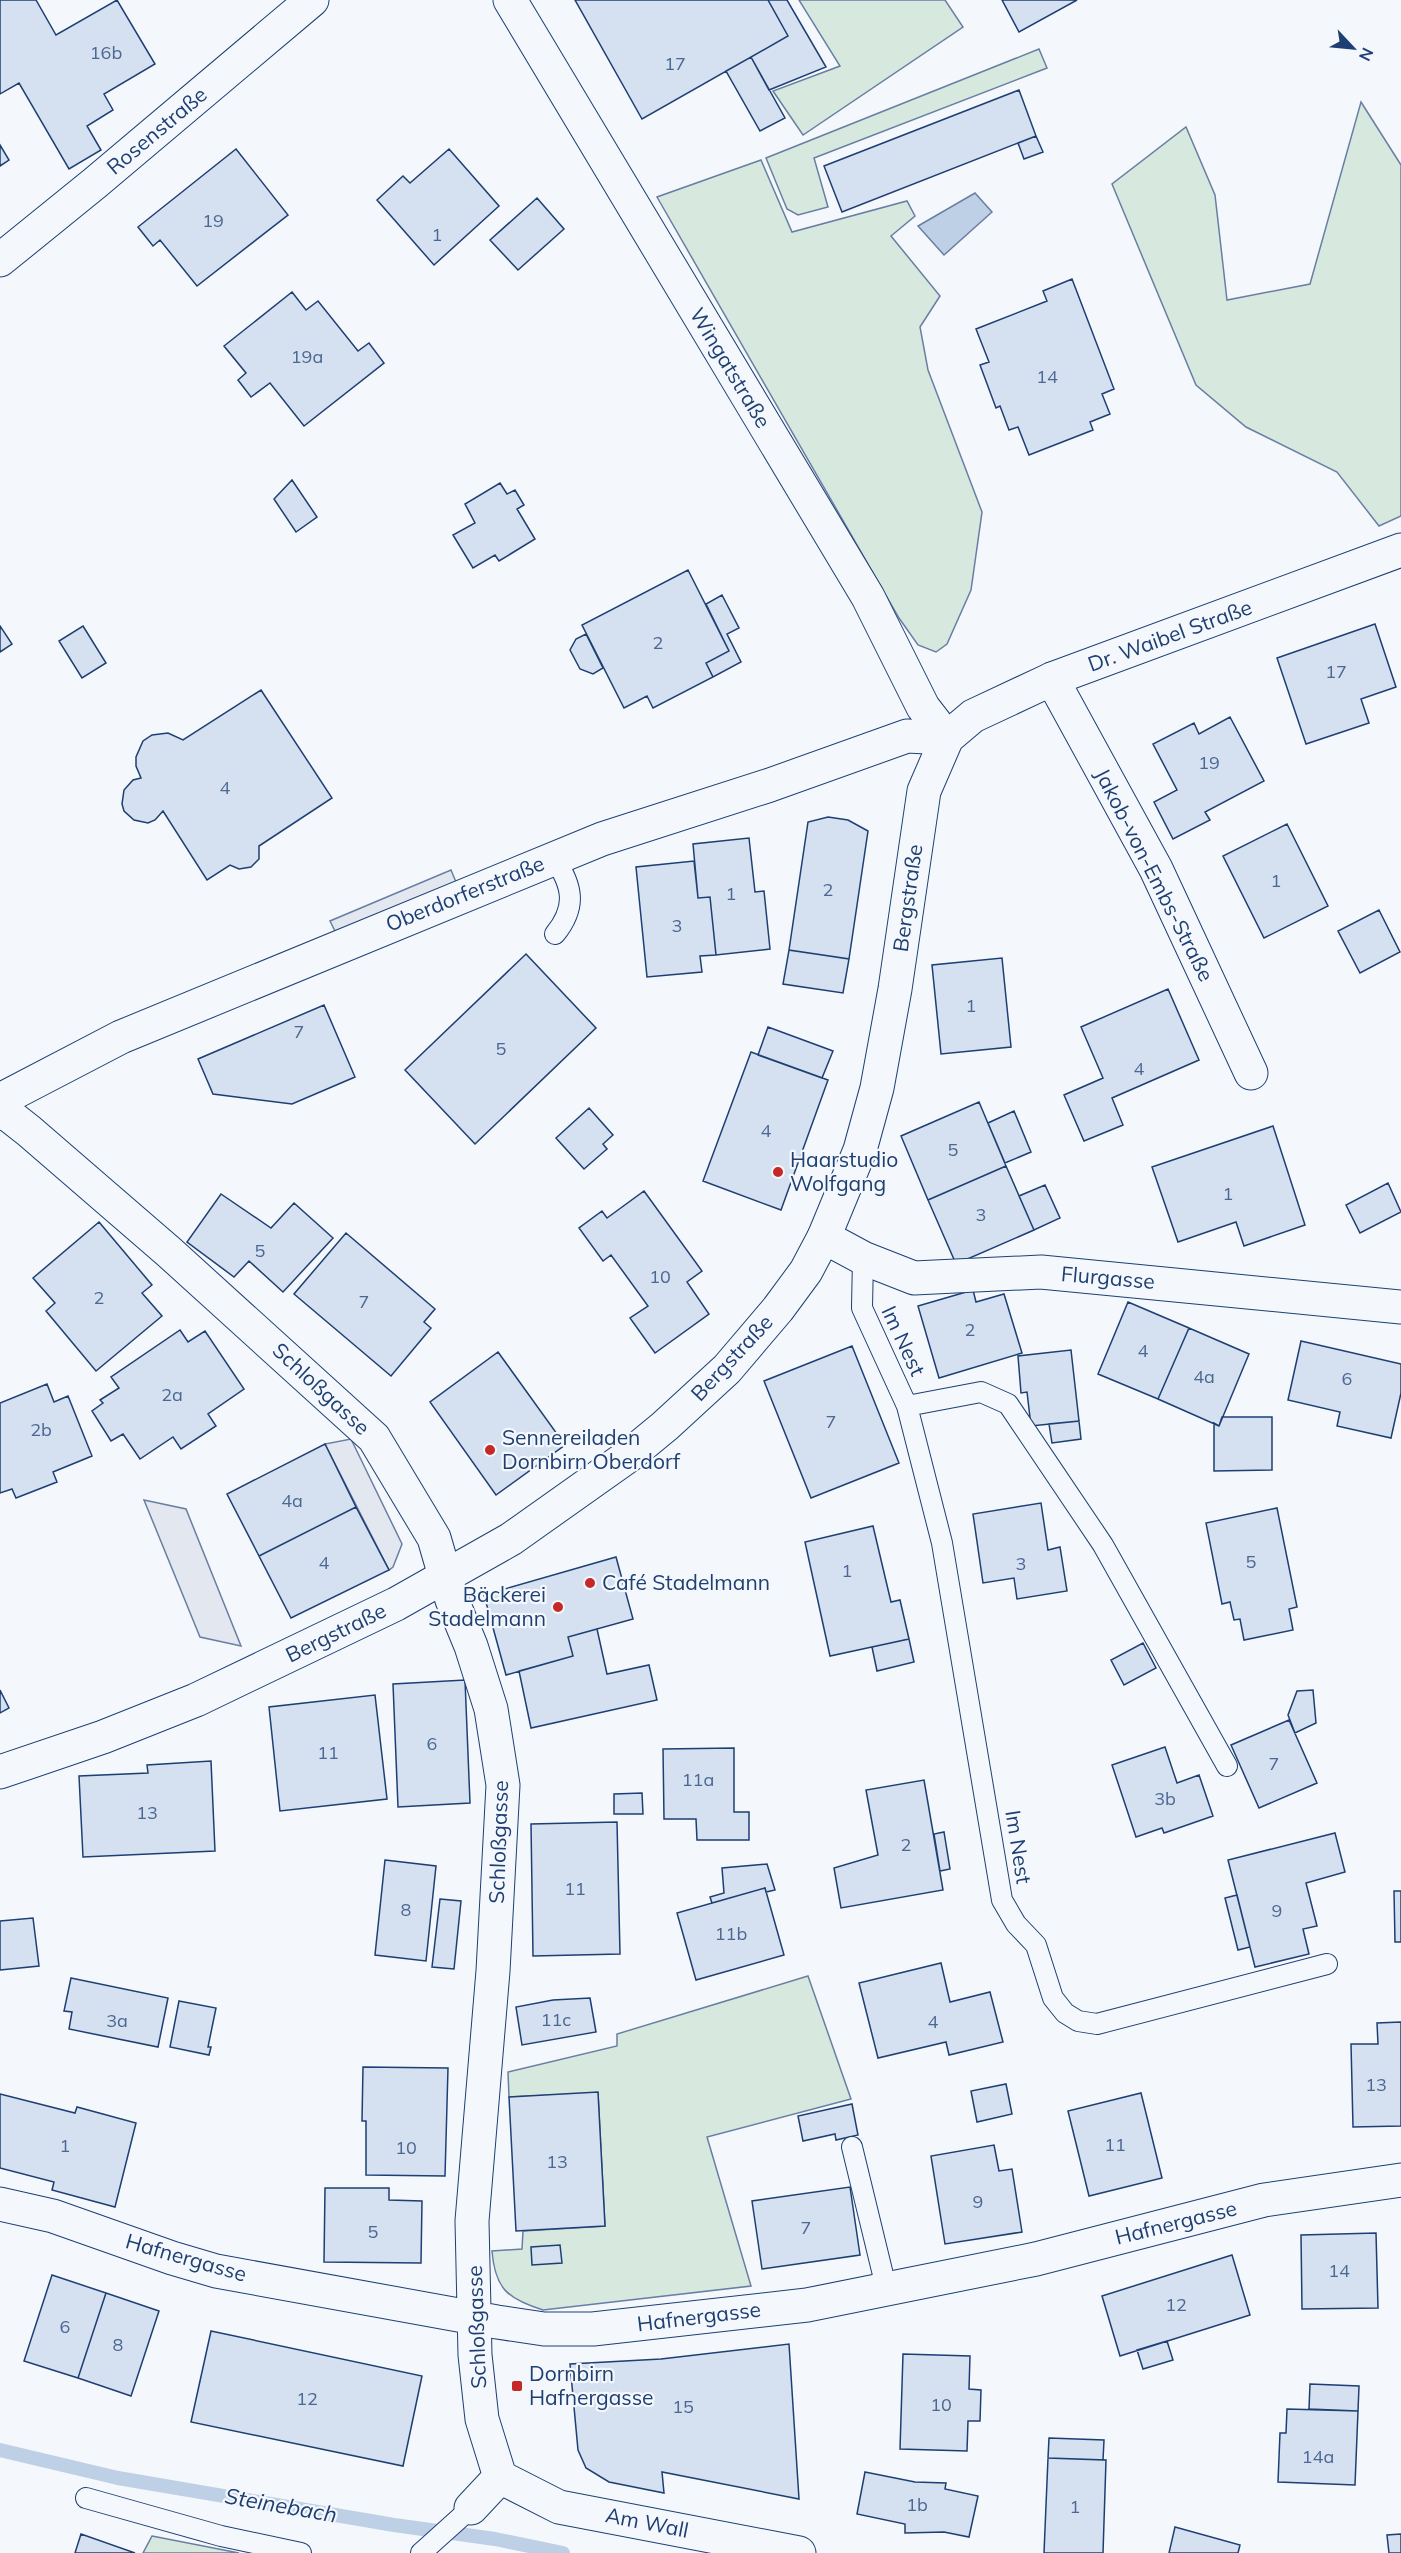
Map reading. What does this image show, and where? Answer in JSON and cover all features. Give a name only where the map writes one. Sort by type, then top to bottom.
[{"type":"street","name":"Rosenstraße","points":[[0,260],[96,183],[312,0]]},
{"type":"street","name":"Wingatstraße","points":[[510,0],[868,597],[923,707],[947,738]]},
{"type":"street","name":"Dr. Waibel Straße","points":[[947,738],[973,716],[1052,679],[1401,550]]},
{"type":"street","name":"Jakob-von-Embs-Straße","points":[[1052,679],[1156,869],[1251,1073]]},
{"type":"street","name":"Oberdorferstraße","points":[[0,1100],[121,1037],[602,839],[770,785],[907,736],[947,738]]},
{"type":"street","name":"Bergstraße","points":[[0,1772],[103,1737],[196,1700],[445,1578],[511,1539],[631,1454],[727,1369],[764,1326],[806,1271],[824,1237],[860,1150],[877,1088],[895,989],[924,791],[947,738]]},
{"type":"street","name":"Schloßgasse","points":[[0,1112],[10,1116],[29,1131],[170,1252],[374,1438],[434,1538],[457,1617],[471,1646],[491,1708],[503,1785],[493,1971],[472,2221],[475,2355],[482,2419],[500,2477]]},
{"type":"street","name":"Flurgasse","points":[[824,1237],[863,1258],[914,1278],[1041,1272],[1401,1307]]},
{"type":"street","name":"Hafnergasse","points":[[0,2204],[53,2216],[216,2271],[475,2319],[544,2329],[593,2329],[807,2305],[886,2287],[1035,2259],[1264,2200],[1401,2180]]},
{"type":"street","points":[[471,2508],[500,2477]]},
{"type":"street","name":"Am Wall","points":[[500,2477],[559,2507],[799,2553]]},
{"type":"lane","points":[[554,858],[565,874],[572,903],[565,922],[555,934]]},
{"type":"lane","name":"Im Nest","points":[[863,1258],[862,1308],[907,1406],[942,1543],[1002,1900],[1016,1924],[1036,1945],[1053,1998],[1065,2013],[1078,2021],[1097,2024],[1327,1964]]},
{"type":"lane","name":"Im Nest","points":[[907,1406],[981,1392],[1008,1404],[1103,1545],[1227,1766]]},
{"type":"lane","points":[[852,2147],[886,2287]]},
{"type":"lane","points":[[86,2498],[221,2536],[301,2553]]},
{"type":"lane","points":[[421,2553],[471,2508]]},
{"type":"shaded area","points":[[799,0],[945,0],[963,27],[803,135],[773,91],[840,66]]},
{"type":"shaded area","points":[[1039,49],[1047,68],[814,158],[828,207],[798,215],[787,209],[766,158]]},
{"type":"shaded area","points":[[1361,102],[1401,165],[1401,516],[1379,526],[1337,472],[1246,427],[1196,385],[1112,184],[1186,127],[1215,195],[1227,300],[1310,284]]},
{"type":"shaded area","points":[[761,160],[792,232],[907,201],[915,216],[891,236],[940,296],[920,327],[928,370],[982,512],[971,590],[947,644],[936,652],[918,645],[899,618],[657,197]]},
{"type":"shaded area","points":[[451,870],[456,882],[336,933],[330,921]]},
{"type":"shaded area","points":[[351,1439],[402,1544],[393,1567],[389,1570],[325,1444]]},
{"type":"shaded area","points":[[144,1500],[186,1509],[241,1646],[200,1637]]},
{"type":"shaded area","points":[[808,1976],[851,2099],[707,2137],[751,2286],[543,2310],[512,2297],[496,2275],[492,2251],[522,2249],[523,2231],[605,2226],[598,2093],[509,2097],[508,2072],[617,2046],[617,2034]]},
{"type":"shaded area","points":[[152,2536],[239,2553],[143,2553]]},
{"type":"water","points":[[975,193],[992,212],[944,255],[918,226]]},
{"type":"building","points":[[0,0],[36,0],[56,35],[117,0],[155,64],[104,94],[113,110],[87,126],[101,150],[69,169],[19,83],[0,94]]},
{"type":"building","points":[[575,0],[768,0],[788,36],[642,119]]},
{"type":"building","points":[[768,0],[787,0],[826,67],[769,90],[751,57],[788,36]]},
{"type":"building","points":[[1002,0],[1077,0],[1019,32]]},
{"type":"building","points":[[751,57],[785,118],[760,131],[726,71]]},
{"type":"building","points":[[1019,90],[1036,136],[842,212],[824,166]]},
{"type":"building","points":[[1036,136],[1043,152],[1024,159],[1018,143]]},
{"type":"building","points":[[0,145],[9,160],[0,166]]},
{"type":"building","points":[[236,149],[288,215],[197,286],[160,240],[153,246],[138,227]]},
{"type":"building","points":[[449,149],[499,206],[434,265],[377,200],[403,176],[410,183]]},
{"type":"building","points":[[537,198],[564,229],[518,270],[490,240]]},
{"type":"building","points":[[1072,279],[1114,389],[1102,394],[1110,414],[1090,422],[1093,430],[1029,455],[1018,427],[1009,430],[1000,406],[996,408],[980,365],[989,362],[976,329],[1047,301],[1043,291]]},
{"type":"building","points":[[292,292],[306,310],[318,301],[358,351],[369,343],[384,363],[304,426],[270,383],[251,397],[238,380],[246,373],[224,346]]},
{"type":"building","points":[[292,480],[317,517],[296,532],[274,499]]},
{"type":"building","points":[[500,483],[507,494],[515,490],[524,505],[517,509],[535,539],[499,561],[495,555],[473,568],[453,535],[475,523],[465,504]]},
{"type":"building","points":[[688,570],[729,651],[706,663],[713,677],[653,708],[647,696],[624,708],[582,625]]},
{"type":"building","points":[[722,595],[739,628],[727,634],[741,662],[713,677],[706,663],[729,651],[706,604]]},
{"type":"building","points":[[1375,624],[1396,687],[1361,699],[1369,723],[1306,744],[1277,658]]},
{"type":"building","points":[[0,626],[12,644],[0,652]]},
{"type":"building","points":[[83,626],[106,663],[82,678],[59,641]]},
{"type":"building","points":[[586,634],[603,668],[593,674],[580,669],[570,650],[576,639]]},
{"type":"building","points":[[261,690],[332,798],[259,846],[259,859],[251,867],[239,869],[230,865],[207,880],[163,811],[155,820],[148,823],[134,820],[124,811],[122,804],[124,790],[133,780],[141,778],[136,766],[136,757],[143,741],[152,735],[168,733],[183,740]]},
{"type":"building","points":[[1230,717],[1264,781],[1205,812],[1210,820],[1173,839],[1154,802],[1177,790],[1153,744],[1194,723],[1199,734]]},
{"type":"building","points":[[828,817],[848,820],[868,831],[849,959],[789,950],[808,822]]},
{"type":"building","points":[[1287,824],[1328,906],[1264,938],[1223,856]]},
{"type":"building","points":[[749,838],[755,892],[764,891],[770,949],[716,955],[710,897],[698,898],[693,844]]},
{"type":"building","points":[[694,861],[698,898],[710,897],[716,955],[700,956],[702,972],[647,977],[636,867]]},
{"type":"building","points":[[1379,910],[1400,952],[1360,973],[1338,931]]},
{"type":"building","points":[[789,950],[849,959],[843,993],[783,984]]},
{"type":"building","points":[[526,954],[596,1028],[475,1144],[405,1070]]},
{"type":"building","points":[[1002,958],[1011,1047],[941,1054],[932,965]]},
{"type":"building","points":[[1168,989],[1199,1060],[1112,1098],[1123,1125],[1084,1141],[1064,1095],[1103,1078],[1081,1027]]},
{"type":"building","points":[[324,1005],[355,1077],[292,1104],[213,1094],[198,1059]]},
{"type":"building","points":[[768,1027],[833,1051],[822,1078],[758,1055]]},
{"type":"building","points":[[751,1052],[828,1080],[781,1210],[703,1181]]},
{"type":"building","points":[[979,1102],[1006,1166],[928,1200],[901,1136]]},
{"type":"building","points":[[589,1108],[613,1135],[603,1144],[607,1149],[584,1169],[556,1138]]},
{"type":"building","points":[[1014,1111],[1031,1152],[1005,1163],[988,1123]]},
{"type":"building","points":[[1273,1126],[1305,1225],[1244,1246],[1236,1222],[1178,1242],[1152,1167]]},
{"type":"building","points":[[1006,1166],[1034,1230],[956,1264],[928,1200]]},
{"type":"building","points":[[1388,1183],[1401,1212],[1360,1233],[1346,1205]]},
{"type":"building","points":[[1045,1185],[1060,1218],[1034,1230],[1019,1196]]},
{"type":"building","points":[[644,1191],[702,1271],[687,1282],[709,1314],[655,1353],[630,1318],[648,1306],[611,1255],[603,1261],[579,1228],[602,1211],[607,1218]]},
{"type":"building","points":[[221,1194],[271,1228],[294,1203],[333,1238],[283,1292],[249,1261],[234,1277],[187,1242]]},
{"type":"building","points":[[99,1222],[152,1285],[142,1293],[162,1316],[96,1371],[46,1311],[55,1303],[33,1278]]},
{"type":"building","points":[[346,1233],[435,1309],[424,1322],[431,1328],[391,1376],[294,1294]]},
{"type":"building","points":[[973,1290],[976,1302],[1004,1294],[1022,1353],[939,1378],[918,1306]]},
{"type":"building","points":[[1128,1302],[1189,1328],[1158,1399],[1098,1374]]},
{"type":"building","points":[[1189,1328],[1249,1354],[1219,1426],[1158,1399]]},
{"type":"building","points":[[180,1330],[188,1342],[205,1331],[244,1389],[208,1414],[216,1426],[181,1449],[173,1437],[140,1459],[123,1434],[111,1441],[92,1411],[103,1403],[100,1400],[119,1388],[111,1377]]},
{"type":"building","points":[[1301,1341],[1401,1364],[1401,1393],[1391,1438],[1337,1426],[1340,1412],[1288,1400]]},
{"type":"building","points":[[852,1346],[899,1463],[811,1498],[764,1381]]},
{"type":"building","points":[[1071,1350],[1079,1421],[1031,1426],[1027,1392],[1021,1393],[1018,1356]]},
{"type":"building","points":[[498,1352],[565,1445],[496,1495],[430,1402]]},
{"type":"building","points":[[47,1384],[54,1402],[68,1396],[92,1456],[53,1472],[57,1482],[16,1498],[12,1489],[0,1493],[0,1403]]},
{"type":"building","points":[[1222,1417],[1272,1417],[1272,1470],[1214,1471],[1214,1423],[1219,1426]]},
{"type":"building","points":[[1079,1421],[1081,1439],[1052,1443],[1049,1424]]},
{"type":"building","points":[[325,1444],[356,1507],[259,1556],[227,1494]]},
{"type":"building","points":[[1041,1503],[1048,1550],[1060,1547],[1067,1591],[1017,1599],[1014,1578],[983,1583],[973,1514]]},
{"type":"building","points":[[356,1507],[389,1570],[291,1618],[259,1556]]},
{"type":"building","points":[[1277,1508],[1297,1607],[1289,1609],[1293,1630],[1244,1640],[1240,1619],[1234,1620],[1230,1602],[1222,1604],[1206,1523]]},
{"type":"building","points":[[873,1526],[891,1602],[900,1600],[909,1639],[830,1656],[805,1542]]},
{"type":"building","name":"Bäckerei Stadelmann","points":[[616,1557],[633,1619],[568,1637],[573,1656],[506,1675],[484,1595]]},
{"type":"building","points":[[597,1629],[607,1674],[649,1665],[657,1700],[531,1728],[519,1671],[573,1656],[568,1637]]},
{"type":"building","points":[[909,1639],[914,1662],[877,1671],[872,1647]]},
{"type":"building","points":[[1143,1643],[1156,1668],[1124,1685],[1111,1660]]},
{"type":"building","points":[[465,1680],[470,1803],[398,1807],[393,1684]]},
{"type":"building","points":[[0,1690],[9,1708],[0,1713]]},
{"type":"building","points":[[1313,1690],[1316,1723],[1295,1733],[1288,1715],[1297,1691]]},
{"type":"building","points":[[375,1695],[387,1799],[280,1811],[269,1707]]},
{"type":"building","points":[[1289,1720],[1317,1783],[1259,1808],[1231,1745]]},
{"type":"building","points":[[1165,1747],[1177,1783],[1199,1775],[1213,1816],[1164,1833],[1162,1828],[1136,1837],[1112,1765]]},
{"type":"building","points":[[734,1748],[734,1812],[749,1812],[749,1840],[697,1840],[696,1819],[664,1819],[663,1749]]},
{"type":"building","points":[[211,1761],[215,1851],[83,1857],[79,1776],[148,1773],[147,1765]]},
{"type":"building","points":[[924,1780],[943,1890],[841,1908],[834,1868],[878,1855],[866,1790]]},
{"type":"building","points":[[642,1793],[643,1814],[614,1814],[614,1794]]},
{"type":"building","points":[[617,1822],[620,1954],[533,1956],[531,1824]]},
{"type":"building","points":[[944,1832],[950,1869],[940,1871],[934,1834]]},
{"type":"building","points":[[1335,1833],[1345,1872],[1306,1883],[1317,1926],[1303,1929],[1309,1954],[1255,1967],[1228,1860]]},
{"type":"building","points":[[385,1860],[436,1866],[426,1961],[375,1955]]},
{"type":"building","points":[[767,1864],[775,1890],[766,1892],[765,1888],[712,1903],[710,1897],[724,1893],[722,1868]]},
{"type":"building","points":[[765,1888],[784,1955],[696,1980],[677,1913]]},
{"type":"building","points":[[1394,1891],[1401,1891],[1401,1942],[1395,1942]]},
{"type":"building","points":[[1237,1895],[1250,1947],[1238,1950],[1225,1898]]},
{"type":"building","points":[[440,1899],[461,1901],[454,1969],[432,1967]]},
{"type":"building","points":[[33,1918],[39,1966],[0,1970],[0,1921]]},
{"type":"building","points":[[941,1963],[950,2002],[990,1992],[1003,2042],[949,2055],[946,2042],[878,2058],[859,1983]]},
{"type":"building","points":[[71,1978],[168,1998],[158,2047],[69,2029],[72,2012],[64,2011]]},
{"type":"building","points":[[590,1998],[596,2032],[522,2045],[516,2007],[553,2000]]},
{"type":"building","points":[[179,2001],[216,2008],[208,2047],[211,2047],[209,2055],[170,2047]]},
{"type":"building","points":[[1401,2022],[1401,2126],[1353,2127],[1351,2044],[1378,2044],[1377,2023]]},
{"type":"building","points":[[363,2067],[448,2068],[445,2176],[366,2175],[366,2121],[362,2121]]},
{"type":"building","points":[[1006,2084],[1012,2114],[977,2122],[971,2091]]},
{"type":"building","points":[[598,2092],[605,2226],[516,2231],[509,2097]]},
{"type":"building","points":[[1141,2093],[1162,2178],[1089,2196],[1068,2111]]},
{"type":"building","points":[[0,2094],[75,2113],[77,2107],[136,2123],[115,2207],[52,2190],[54,2182],[0,2168]]},
{"type":"building","points":[[852,2104],[858,2135],[836,2140],[835,2134],[803,2141],[798,2116]]},
{"type":"building","points":[[994,2145],[999,2171],[1012,2169],[1022,2232],[945,2244],[931,2156]]},
{"type":"building","points":[[850,2187],[860,2255],[762,2269],[752,2201]]},
{"type":"building","points":[[325,2188],[389,2188],[389,2200],[422,2201],[421,2263],[324,2262]]},
{"type":"building","points":[[1376,2233],[1378,2308],[1302,2309],[1301,2235]]},
{"type":"building","points":[[560,2245],[562,2263],[532,2265],[531,2247]]},
{"type":"building","points":[[1232,2255],[1250,2315],[1120,2356],[1102,2296]]},
{"type":"building","points":[[52,2275],[106,2293],[78,2378],[24,2361]]},
{"type":"building","points":[[106,2293],[159,2311],[131,2396],[78,2378]]},
{"type":"building","points":[[211,2331],[422,2376],[403,2466],[191,2422]]},
{"type":"building","points":[[1167,2341],[1173,2360],[1143,2369],[1137,2350]]},
{"type":"building","points":[[789,2344],[799,2499],[662,2472],[664,2493],[609,2482],[586,2468],[578,2450],[570,2364],[661,2359]]},
{"type":"building","points":[[903,2354],[970,2356],[969,2389],[981,2390],[980,2421],[968,2421],[967,2451],[900,2449]]},
{"type":"building","points":[[1310,2384],[1359,2386],[1358,2411],[1309,2409]]},
{"type":"building","points":[[1287,2409],[1358,2411],[1355,2485],[1278,2482],[1280,2433],[1286,2433]]},
{"type":"building","points":[[1049,2438],[1104,2440],[1103,2460],[1048,2458]]},
{"type":"building","points":[[1048,2458],[1106,2460],[1103,2553],[1044,2553]]},
{"type":"building","points":[[865,2472],[915,2482],[946,2483],[945,2489],[978,2496],[969,2537],[944,2532],[905,2533],[905,2524],[857,2514]]},
{"type":"building","points":[[1175,2527],[1240,2545],[1238,2553],[1169,2553]]},
{"type":"building","points":[[81,2534],[135,2553],[75,2553]]},
{"type":"building","points":[[1401,2534],[1401,2553],[1389,2553],[1387,2535]]},
{"type":"waterway","name":"Steinebach","points":[[0,2450],[118,2478],[394,2525],[495,2539],[563,2553]]},
{"type":"place","name":"Haarstudio Wolfgang","points":[[778,1172]]},
{"type":"place","name":"Sennereiladen Dornbirn Oberdorf","points":[[490,1450]]},
{"type":"place","name":"Café Stadelmann","points":[[590,1583]]},
{"type":"place","name":"Bäckerei Stadelmann","points":[[558,1607]]},
{"type":"place","name":"Dornbirn Hafnergasse","points":[[517,2386]]}]
